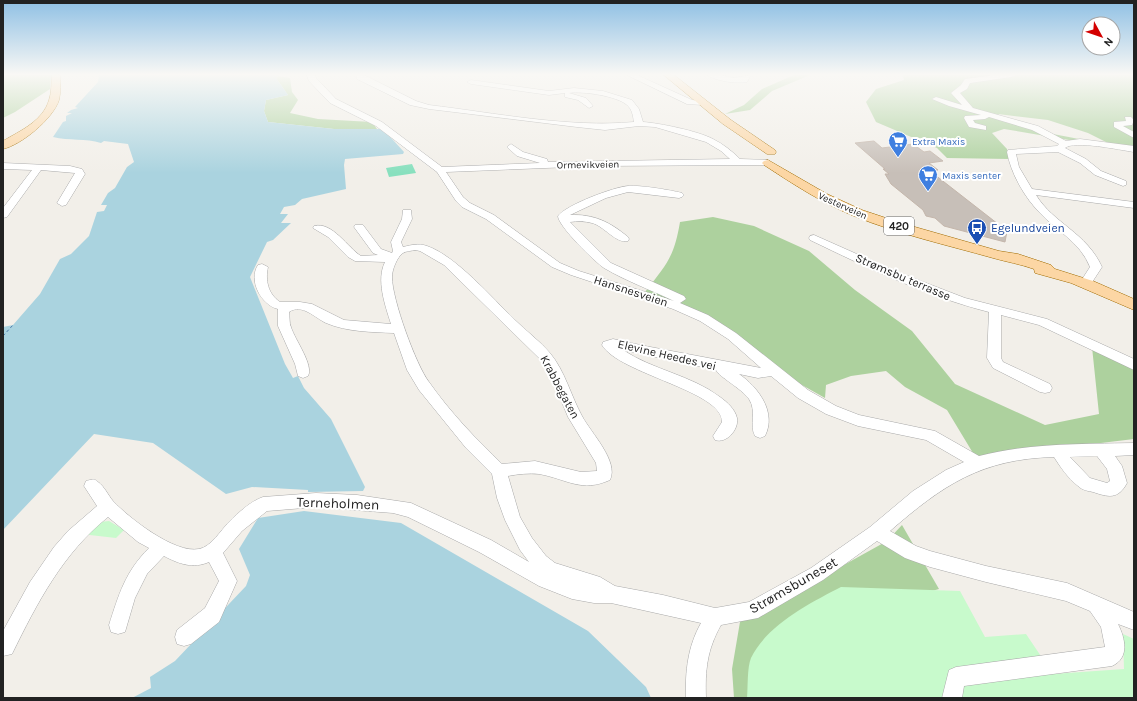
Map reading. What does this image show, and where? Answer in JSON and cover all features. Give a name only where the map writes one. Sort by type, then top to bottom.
[{"type":"main road","points":[[3,146],[38,123],[50,108]]},
{"type":"main road","name":"Vesterveien","points":[[709,108],[804,186],[823,197],[858,213],[896,226],[998,255],[1085,284],[1134,305]]},
{"type":"street","name":"Hansnesveien","points":[[346,108],[379,124],[440,170],[462,202],[490,217],[556,265],[575,273],[677,306],[719,327],[803,394],[831,410],[858,420],[930,435],[978,463]]},
{"type":"street","points":[[435,108],[577,125],[605,127],[639,124],[655,125],[709,140],[724,149],[737,161]]},
{"type":"street","points":[[634,108],[639,124]]},
{"type":"street","points":[[963,108],[1039,130],[1098,173],[1123,183]]},
{"type":"street","points":[[970,108],[977,112]]},
{"type":"street","points":[[983,128],[972,124],[968,118],[978,117],[1004,119]]},
{"type":"street","points":[[1128,119],[1130,122],[1129,123],[1117,124],[1118,127],[1134,135]]},
{"type":"street","points":[[1085,284],[1096,267],[1093,258],[1069,231],[1037,204],[1014,167],[1011,152],[1017,150],[1062,147],[1080,142],[1134,149]]},
{"type":"street","points":[[1109,146],[1134,156]]},
{"type":"street","points":[[511,147],[520,154],[551,164]]},
{"type":"street","name":"Ormevikveien","points":[[440,170],[551,164],[737,161],[771,158]]},
{"type":"street","points":[[3,166],[70,169],[79,171],[80,174],[62,203]]},
{"type":"street","points":[[3,215],[39,167]]},
{"type":"street","points":[[563,219],[563,216],[568,212],[603,196],[628,189],[679,195]]},
{"type":"street","points":[[1029,191],[1134,205]]},
{"type":"street","points":[[407,212],[407,218],[396,242],[396,254],[386,277],[393,312],[414,370],[424,386],[471,444],[499,471]]},
{"type":"street","points":[[563,219],[583,218],[599,221],[624,239]]},
{"type":"street","points":[[563,219],[569,228],[607,265],[688,303],[708,315],[719,327]]},
{"type":"street","points":[[359,227],[377,251],[396,254]]},
{"type":"street","points":[[318,228],[332,235],[352,255],[359,259],[396,254]]},
{"type":"street","name":"Strømsbu terrasse","points":[[814,238],[891,274],[961,301],[995,311],[1043,322],[1134,365]]},
{"type":"street","name":"Krabbegaten","points":[[396,254],[415,247],[424,249],[448,263],[546,357],[563,388],[575,417],[603,462],[605,470],[604,475],[591,480],[581,479],[539,468],[523,467],[499,471]]},
{"type":"street","points":[[262,267],[262,283],[267,297],[275,304],[282,306],[305,306],[335,322],[354,326],[400,329]]},
{"type":"street","points":[[291,305],[284,310],[284,326],[302,364],[303,373]]},
{"type":"street","points":[[995,311],[994,358],[998,364],[1009,372],[1045,388]]},
{"type":"street","name":"Elevine Heedes vei","points":[[720,436],[727,429],[730,423],[729,415],[718,402],[634,362],[608,345],[613,342],[645,351],[758,373],[773,371]]},
{"type":"street","points":[[718,366],[742,382],[754,396],[760,409],[760,432]]},
{"type":"street","points":[[1058,451],[1069,467],[1085,483],[1109,491],[1120,483],[1114,466],[1100,449]]},
{"type":"street","name":"Strømsbuneset","points":[[499,471],[513,520],[526,544],[540,562],[550,570],[600,586],[611,594],[663,604],[715,617],[751,611],[817,574],[876,532],[920,496],[952,475],[978,463],[1004,456],[1043,451],[1134,449]]},
{"type":"street","name":"Terneholmen","points":[[92,486],[108,507],[144,537],[183,557],[201,557],[213,551],[236,526],[263,504],[316,500],[386,505],[411,510],[485,546],[546,580],[565,588],[594,594],[611,594]]},
{"type":"street","points":[[5,647],[32,593],[50,564],[73,538],[108,507]]},
{"type":"street","points":[[876,532],[911,552],[930,559],[986,574],[1066,592],[1134,621]]},
{"type":"street","points":[[118,625],[127,596],[141,568],[162,547]]},
{"type":"street","points":[[184,637],[212,615],[228,581],[213,551]]},
{"type":"street","points":[[952,698],[956,677],[1112,656],[1115,652],[1115,646],[1108,622],[1102,612],[1094,604]]},
{"type":"street","points":[[696,698],[695,674],[702,640],[715,617]]},
{"type":"green space","points":[[3,108],[22,108],[15,112],[3,118]]},
{"type":"green space","points":[[265,108],[293,108],[290,113],[318,119],[372,122],[377,129],[334,129],[268,122],[264,111]]},
{"type":"green space","points":[[738,108],[753,108],[750,110],[725,114]]},
{"type":"green space","points":[[869,108],[1134,108],[1134,151],[1004,129],[992,133],[1007,149],[1010,159],[947,158],[937,148],[876,122]],"holes":[[[998,114],[1048,120],[1088,133],[1110,144],[1051,134],[1019,125]]]},
{"type":"green space","points":[[412,164],[416,173],[389,177],[386,168]]},
{"type":"green space","points":[[713,217],[754,226],[809,251],[855,290],[912,331],[955,384],[1045,425],[1099,414],[1092,347],[1134,361],[1134,439],[976,458],[947,410],[905,387],[886,371],[851,376],[826,385],[825,398],[763,363],[706,323],[645,292],[664,267],[672,253],[680,222]]},
{"type":"green space","points":[[109,521],[124,530],[116,538],[81,534],[100,522]]},
{"type":"green space","points":[[902,525],[939,589],[845,615],[836,698],[734,698],[732,669],[741,616],[815,581],[887,541]]},
{"type":"green space","points":[[841,587],[960,591],[985,637],[1026,634],[1053,674],[1124,669],[1123,634],[1134,639],[1134,698],[747,698],[748,672],[751,658],[767,635],[790,616]]},
{"type":"water","points":[[78,108],[265,108],[264,111],[268,122],[334,129],[383,129],[404,152],[403,154],[345,159],[346,189],[302,199],[295,205],[284,207],[280,214],[288,214],[281,223],[291,223],[273,240],[267,242],[250,277],[285,364],[293,378],[298,376],[304,388],[331,419],[365,487],[363,491],[308,492],[308,490],[252,487],[226,494],[153,443],[94,434],[3,530],[3,327],[13,325],[40,294],[60,259],[71,254],[89,236],[97,212],[104,211],[107,205],[101,205],[108,193],[115,188],[127,167],[134,162],[128,144],[104,141],[101,143],[53,137],[63,122],[66,121],[66,116],[72,113],[67,113]]},
{"type":"water","points":[[304,511],[401,523],[588,631],[646,687],[651,698],[132,698],[151,688],[150,677],[175,661],[246,586],[250,575],[239,549],[258,518]]},
{"type":"building","name":"Maxis senter","points":[[874,141],[882,148],[913,144],[924,152],[930,151],[943,161],[929,163],[938,170],[930,171],[1007,231],[1005,242],[944,226],[935,218],[926,216],[923,210],[891,184],[885,174],[889,174],[883,169],[885,169],[855,143]]},
{"type":"ferry route","points":[[3,336],[13,325]]},
{"type":"place","name":"Extra Maxis","points":[[898,158]]},
{"type":"place","name":"Maxis senter","points":[[928,192]]},
{"type":"place","name":"Egelundveien","points":[[977,245]]}]
